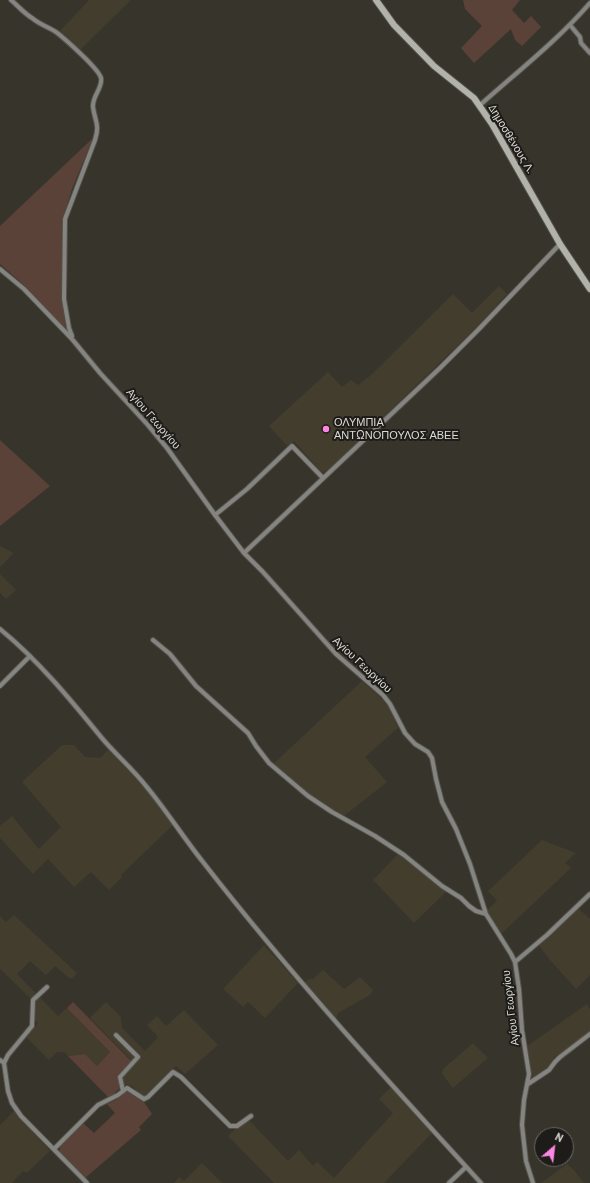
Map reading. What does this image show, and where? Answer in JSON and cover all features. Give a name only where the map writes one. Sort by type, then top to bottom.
[{"type":"street","points":[[11,0],[31,18],[55,31],[67,41],[97,71],[101,78],[100,85],[93,98],[93,107],[98,130],[65,219],[64,299],[72,339]]},
{"type":"street","name":"Δημοσθένους Λ.","points":[[376,0],[394,25],[434,66],[474,98],[492,124],[560,244],[590,289]]},
{"type":"street","points":[[479,106],[532,61],[570,25],[590,3]]},
{"type":"street","points":[[570,25],[580,37],[581,43],[590,53]]},
{"type":"street","points":[[244,553],[478,330],[560,244]]},
{"type":"street","name":"Αγίου Γεωργίου","points":[[0,268],[24,289],[72,339],[100,373],[147,424],[168,448],[215,515],[244,553],[263,572],[336,654],[383,695],[390,704],[405,733],[415,744],[428,752],[432,758],[442,802],[456,829],[470,864],[486,914],[515,962],[519,989],[522,1030],[529,1074],[524,1100],[522,1125],[526,1161],[533,1183]]},
{"type":"street","points":[[215,515],[247,489],[292,446],[323,478]]},
{"type":"street","points":[[0,629],[30,656],[144,784],[202,862],[276,953],[333,1019],[481,1183]]},
{"type":"street","points":[[153,640],[170,654],[196,686],[248,733],[256,746],[270,763],[308,796],[404,855],[442,886],[461,898],[469,906],[476,911],[486,914]]},
{"type":"street","points":[[0,686],[30,656]]},
{"type":"street","points":[[515,962],[547,935],[590,894]]},
{"type":"street","points":[[47,987],[33,1000],[32,1026],[2,1062],[8,1091],[12,1103],[21,1116],[88,1183]]},
{"type":"street","points":[[528,1084],[549,1070],[560,1056],[590,1034]]},
{"type":"street","points":[[116,1035],[138,1057],[120,1077],[123,1091]]},
{"type":"street","points":[[54,1149],[98,1106],[127,1088],[144,1099],[148,1097],[173,1072],[181,1077],[230,1126],[236,1126],[252,1116]]},
{"type":"street","points":[[449,1183],[466,1167]]},
{"type":"shaded area","points":[[89,0],[131,0],[80,50],[60,31]]},
{"type":"shaded area","points":[[463,0],[520,0],[512,10],[524,23],[531,16],[541,27],[522,46],[515,40],[511,29],[474,63],[461,48],[482,26],[465,9]]},
{"type":"shaded area","points":[[93,138],[72,189],[62,221],[62,297],[66,330],[23,284],[0,264],[0,226]]},
{"type":"shaded area","points":[[499,286],[507,294],[476,328],[330,468],[322,473],[294,441],[287,446],[269,426],[328,372],[342,387],[351,380],[358,385],[371,375],[453,294],[472,313]]},
{"type":"shaded area","points":[[0,440],[50,486],[0,526]]},
{"type":"shaded area","points":[[0,546],[14,553],[0,567]]},
{"type":"shaded area","points":[[0,574],[16,590],[6,599],[0,593]]},
{"type":"shaded area","points":[[362,681],[382,699],[390,709],[398,728],[365,757],[387,782],[344,816],[313,798],[273,764]]},
{"type":"shaded area","points":[[62,745],[74,745],[85,757],[100,758],[108,750],[146,789],[173,825],[121,875],[122,877],[109,890],[91,872],[74,887],[48,859],[33,874],[0,838],[0,826],[12,816],[39,849],[61,827],[22,782]]},
{"type":"shaded area","points":[[542,840],[576,853],[565,863],[571,868],[500,935],[487,910],[497,901],[488,891]]},
{"type":"shaded area","points":[[398,854],[447,891],[414,923],[373,880]]},
{"type":"shaded area","points":[[578,908],[590,919],[590,975],[576,989],[538,944]]},
{"type":"shaded area","points":[[14,915],[77,973],[72,979],[55,966],[46,975],[30,961],[17,974],[58,1016],[67,1008],[110,1052],[97,1066],[85,1054],[68,1056],[64,1052],[57,1052],[49,1060],[26,1037],[38,1023],[29,1020],[31,997],[30,998],[0,969],[0,916],[6,922]]},
{"type":"shaded area","points":[[264,945],[298,983],[265,1018],[248,1002],[243,1007],[223,989]]},
{"type":"shaded area","points":[[323,970],[344,989],[360,977],[373,990],[370,995],[338,1013],[336,1019],[304,983],[309,979],[313,979]]},
{"type":"shaded area","points":[[73,1002],[131,1061],[118,1078],[120,1083],[119,1089],[109,1098],[68,1056],[85,1054],[97,1066],[110,1052],[67,1008]]},
{"type":"shaded area","points":[[106,1002],[121,1017],[122,1028],[145,1051],[158,1037],[147,1025],[157,1016],[166,1026],[184,1010],[218,1045],[185,1074],[176,1066],[146,1096],[142,1096],[132,1086],[123,1084],[122,1077],[134,1063],[90,1018]]},
{"type":"shaded area","points":[[587,1004],[590,1009],[590,1031],[555,1057],[547,1068],[532,1079],[527,1046]]},
{"type":"shaded area","points":[[473,1043],[488,1058],[453,1088],[442,1074],[443,1069]]},
{"type":"shaded area","points":[[391,1087],[432,1133],[384,1183],[274,1183],[228,1136],[237,1127],[249,1120],[288,1161],[299,1150],[313,1166],[317,1162],[334,1178],[393,1113],[379,1099]]},
{"type":"shaded area","points":[[126,1091],[144,1102],[152,1114],[139,1127],[141,1130],[85,1178],[59,1153],[60,1146],[83,1123],[94,1133],[115,1113],[107,1104],[116,1100]]},
{"type":"shaded area","points":[[14,1111],[50,1151],[27,1173],[23,1171],[12,1183],[0,1183],[0,1125]]},
{"type":"shaded area","points":[[202,1163],[222,1183],[174,1183],[179,1177],[184,1181]]},
{"type":"shaded area","points":[[563,1167],[571,1167],[584,1183],[541,1183]]},
{"type":"place","name":"ΟΛΥΜΠΙΑ ΑΝΤΩΝΟΠΟΥΛΟΣ ΑΒΕΕ","points":[[326,429]]}]
